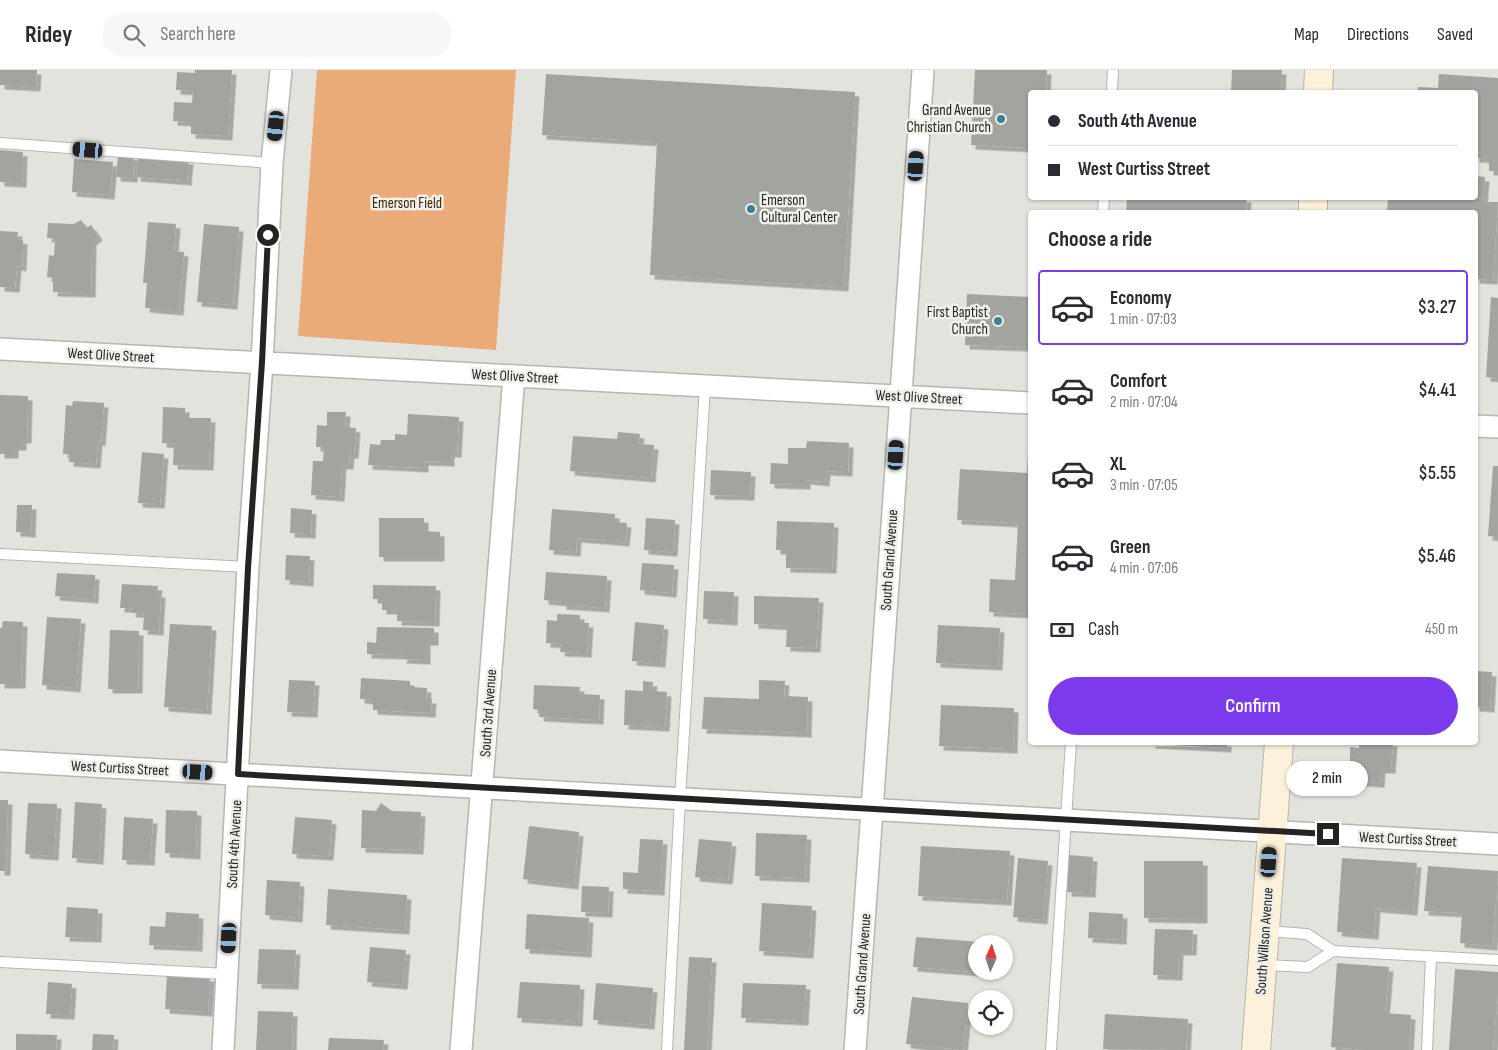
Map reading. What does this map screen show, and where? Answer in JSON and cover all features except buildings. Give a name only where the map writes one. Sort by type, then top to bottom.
[{"type":"main road","points":[[1318,90],[1319,70]]},
{"type":"main road","name":"South Willson Avenue","points":[[1256,1050],[1279,745]]},
{"type":"street","name":"South 4th Avenue","points":[[223,1050],[248,568],[262,362],[272,163],[281,70]]},
{"type":"street","name":"South Grand Avenue","points":[[855,1050],[874,809],[923,70]]},
{"type":"street","name":"West Olive Street","points":[[0,349],[1028,403]]},
{"type":"street","name":"South 3rd Avenue","points":[[461,1050],[514,376]]},
{"type":"street","points":[[1478,426],[1498,427]]},
{"type":"street","name":"West Curtiss Street","points":[[0,761],[1498,844]]},
{"type":"lane","points":[[1112,90],[1113,70]]},
{"type":"lane","points":[[0,143],[272,163]]},
{"type":"lane","points":[[667,1050],[705,386]]},
{"type":"lane","points":[[0,554],[248,568]]},
{"type":"lane","points":[[1051,1050],[1071,745]]},
{"type":"lane","points":[[1264,931],[1307,934],[1333,951],[1498,960]]},
{"type":"lane","points":[[1262,965],[1308,967],[1333,951]]},
{"type":"lane","points":[[1426,1050],[1431,957]]},
{"type":"lane","points":[[0,962],[227,974]]},
{"type":"green space","name":"Emerson Field","points":[[317,70],[516,70],[496,350],[298,336]]},
{"type":"place","name":"Grand Avenue Christian Church","points":[[1001,119]]},
{"type":"place","name":"Emerson Cultural Center","points":[[751,209]]},
{"type":"place","name":"First Baptist Church","points":[[998,321]]},
{"type":"route","points":[[268,235],[238,774],[1328,834]]}]
